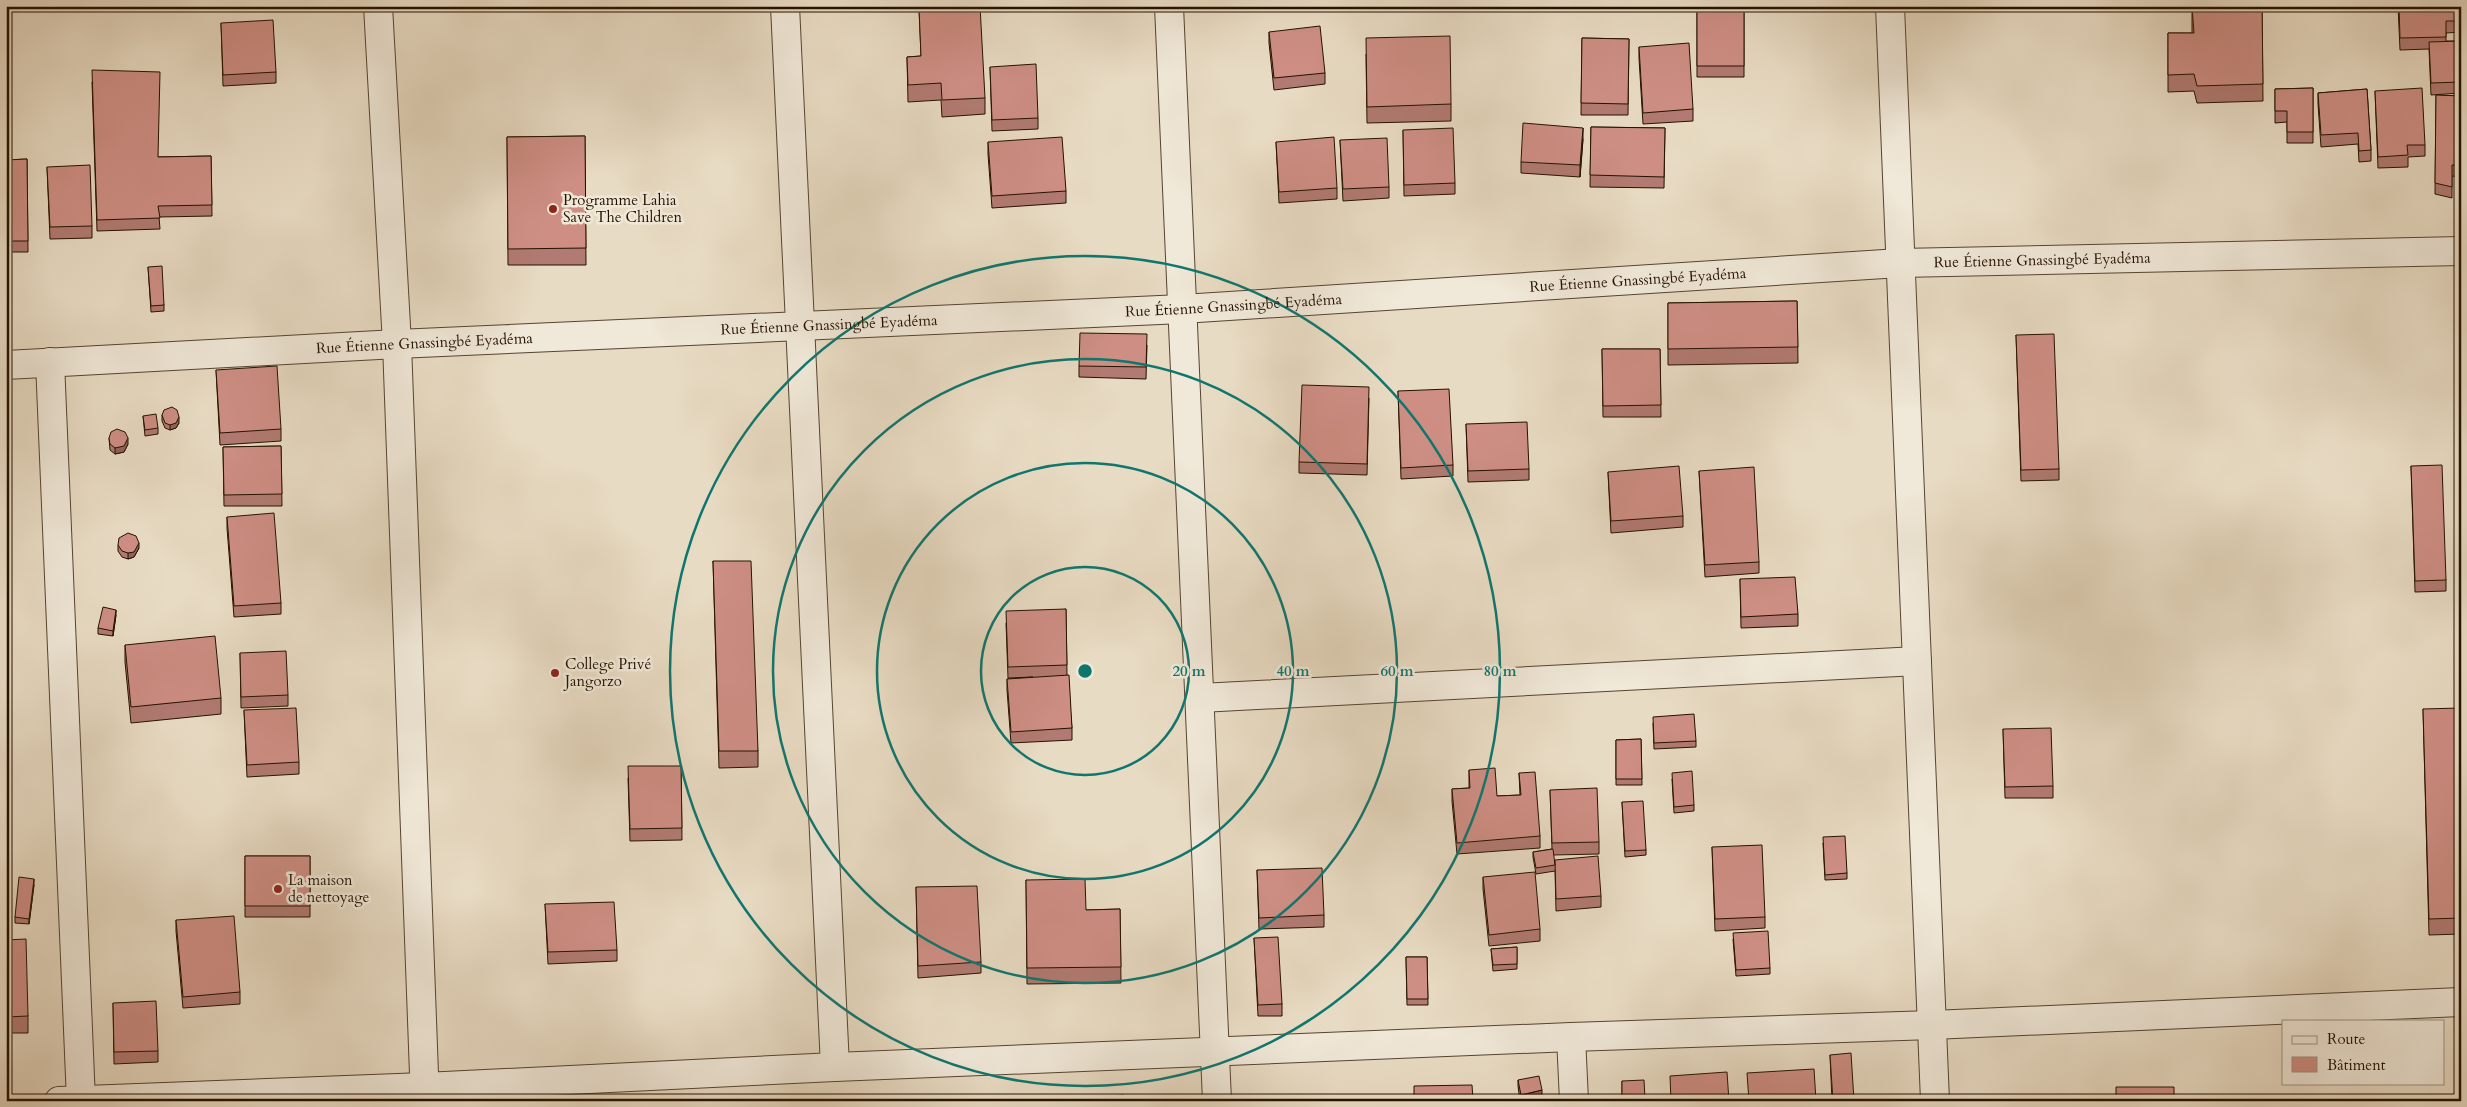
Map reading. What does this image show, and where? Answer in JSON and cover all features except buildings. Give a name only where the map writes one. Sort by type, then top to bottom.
[{"type":"street","points":[[378,6],[397,344],[424,1094]]},
{"type":"street","points":[[784,6],[798,327],[836,1067]]},
{"type":"street","points":[[1169,6],[1217,1101]]},
{"type":"street","points":[[1890,6],[1935,1101]]},
{"type":"street","name":"Rue Étienne Gnassingbé Eyadéma","points":[[6,365],[397,344],[1182,309],[1900,263],[2461,251]]},
{"type":"street","points":[[50,362],[74,1100],[424,1094],[836,1067],[1571,1037],[1932,1025],[2461,1002]]},
{"type":"street","points":[[1200,698],[1917,661]]},
{"type":"street","points":[[1571,1037],[1574,1101]]},
{"type":"place","name":"Programme Lahia Save The Children","points":[[553,209]]},
{"type":"place","name":"College Privé Jangorzo","points":[[555,673]]},
{"type":"place","name":"La maison de nettoyage","points":[[278,889]]}]
